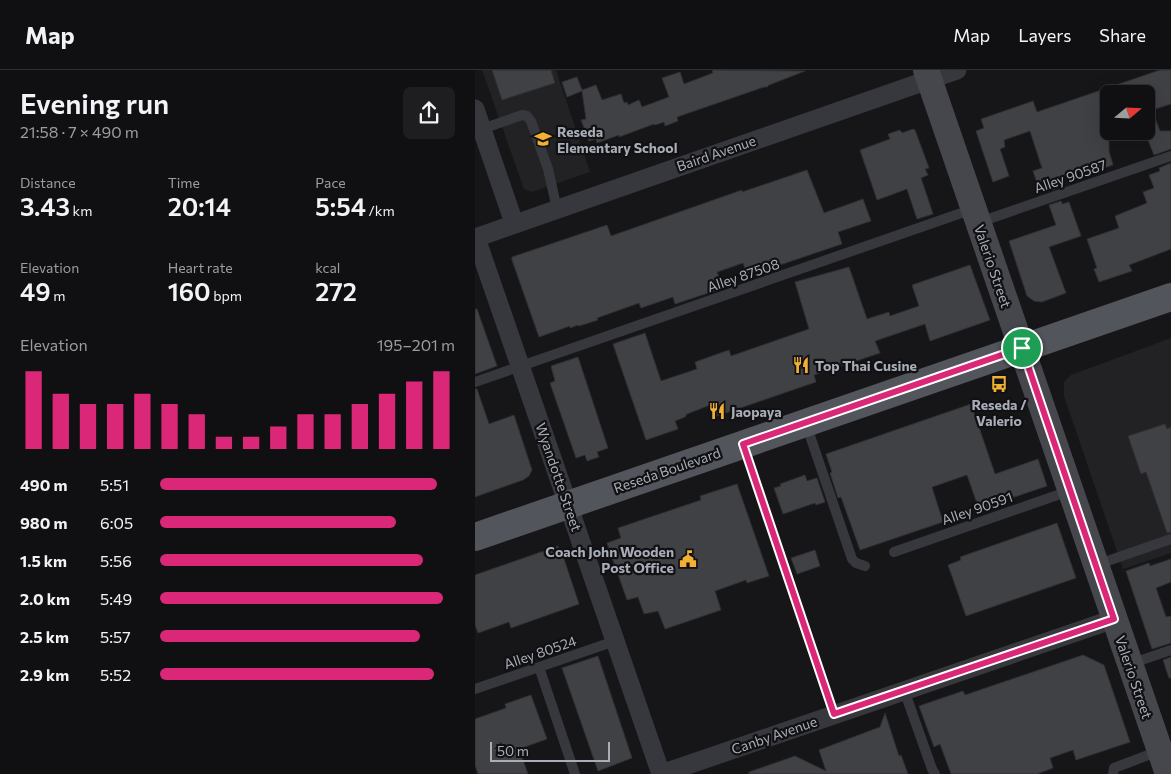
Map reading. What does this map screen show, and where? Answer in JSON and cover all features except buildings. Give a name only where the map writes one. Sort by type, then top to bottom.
[{"type":"main road","name":"Reseda Boulevard","points":[[475,537],[1171,297]]},
{"type":"street","name":"Baird Avenue","points":[[475,238],[928,75],[957,70]]},
{"type":"street","name":"Valerio Street","points":[[928,75],[1164,762]]},
{"type":"street","points":[[475,109],[514,223]]},
{"type":"street","name":"Wyandotte Street","points":[[475,238],[661,774]]},
{"type":"street","name":"Canby Avenue","points":[[661,774],[688,770],[834,714],[1114,619]]},
{"type":"lane","points":[[482,129],[523,115],[527,116],[531,121],[547,169],[557,208]]},
{"type":"lane","name":"Alley 90587","points":[[976,216],[1171,156]]},
{"type":"lane","name":"Alley 87508","points":[[475,382],[976,216]]},
{"type":"lane","points":[[805,423],[852,559],[856,563],[865,566]]},
{"type":"lane","points":[[743,444],[834,714]]},
{"type":"lane","name":"Alley 90591","points":[[894,552],[1070,490]]},
{"type":"lane","points":[[1096,565],[1171,539]]},
{"type":"lane","name":"Alley 80524","points":[[475,689],[615,641]]},
{"type":"lane","points":[[1130,664],[1171,650]]},
{"type":"lane","points":[[539,667],[575,774]]},
{"type":"lane","points":[[905,690],[935,774]]},
{"type":"lane","points":[[1113,774],[1114,768],[1164,762]]},
{"type":"shaded area","name":"Reseda Elementary School","points":[[482,70],[556,70],[590,172],[532,192],[524,189]]},
{"type":"shaded area","points":[[1171,338],[1171,553],[1123,569],[1064,396],[1064,382],[1071,375]]},
{"type":"place","name":"Reseda Elementary School","points":[[543,139]]},
{"type":"place","name":"Top Thai Cusine","points":[[801,365]]},
{"type":"place","name":"Reseda / Valerio","points":[[999,384]]},
{"type":"place","name":"Jaopaya","points":[[717,411]]},
{"type":"place","name":"Coach John Wooden Post Office","points":[[688,559]]},
{"type":"route","points":[[1022,348],[1114,619],[834,714],[743,444],[1022,348]]}]
